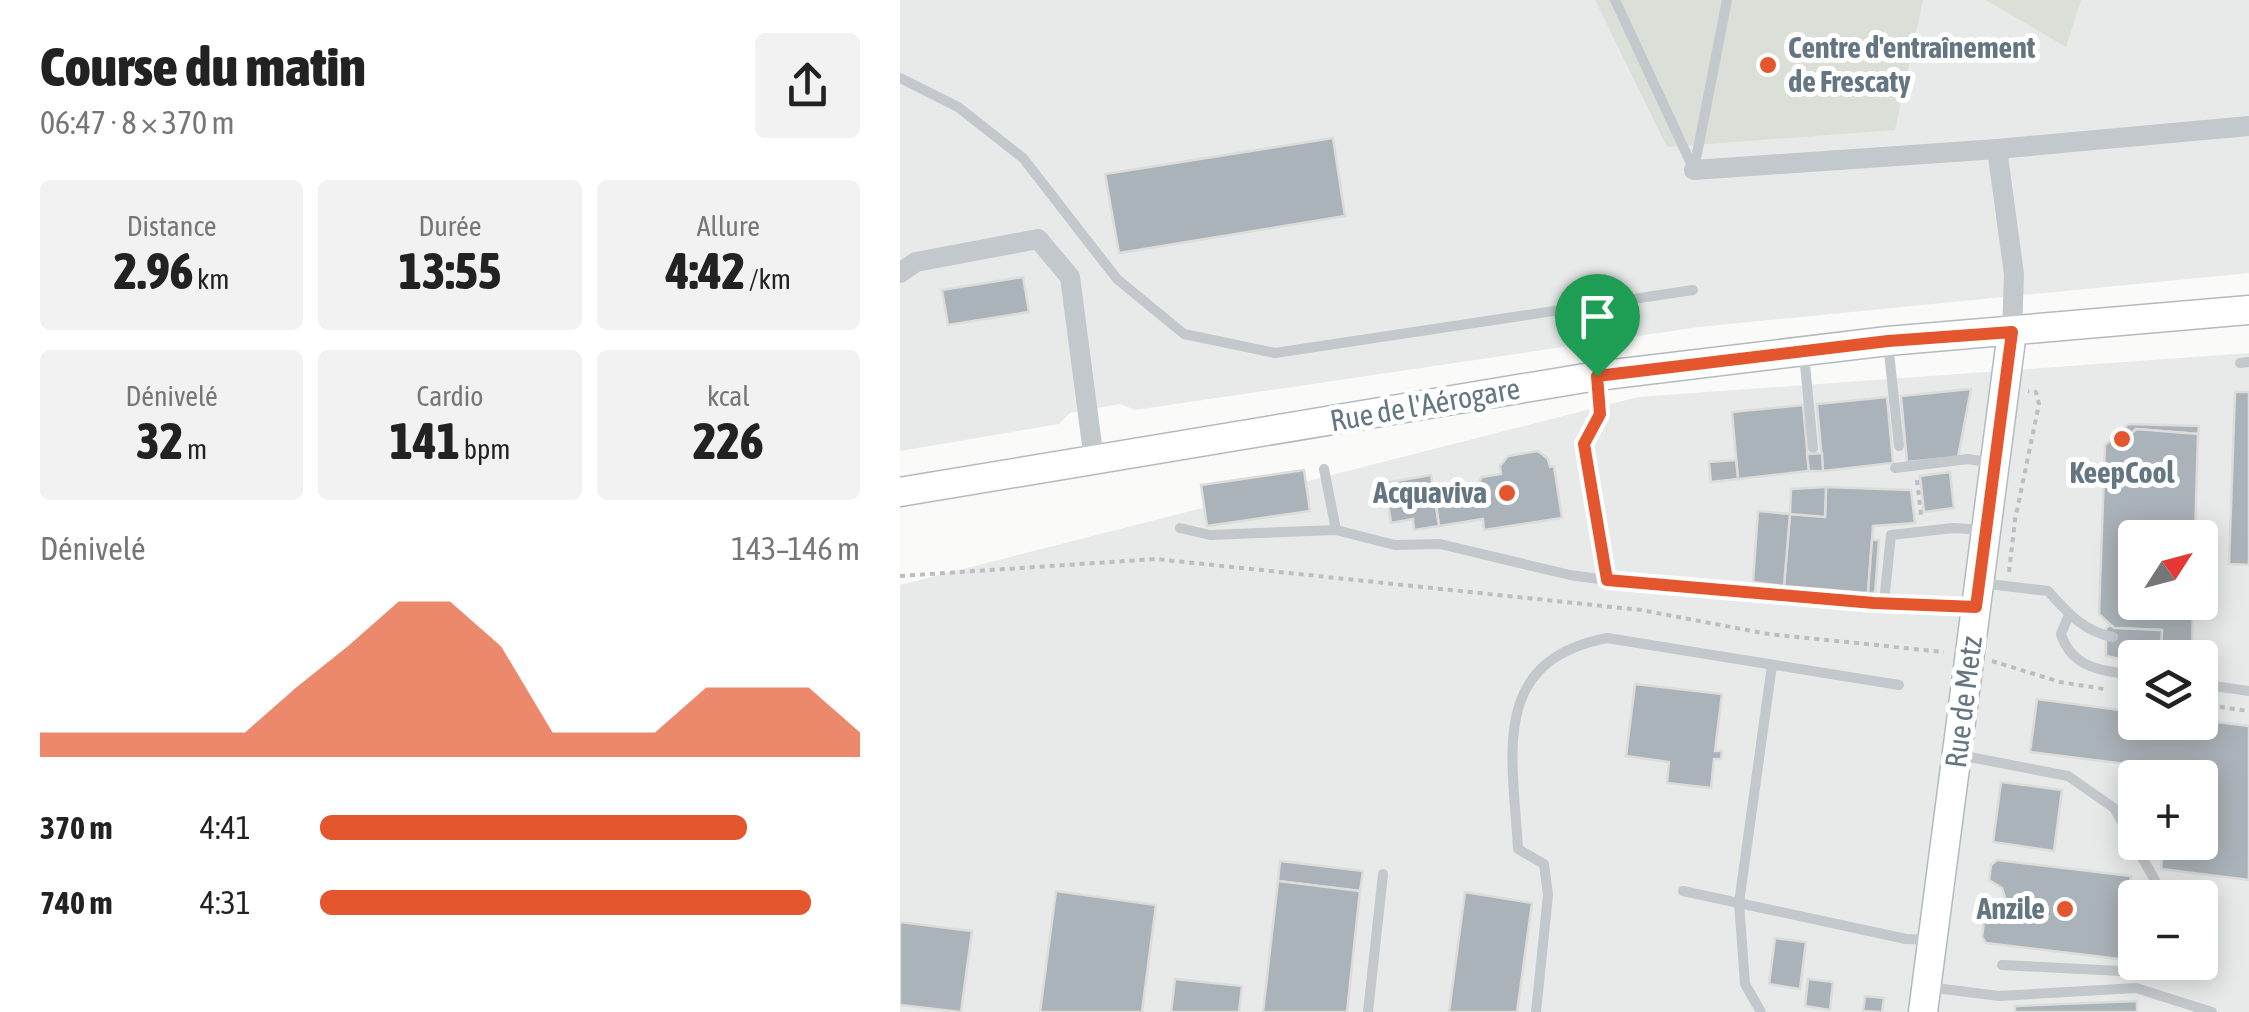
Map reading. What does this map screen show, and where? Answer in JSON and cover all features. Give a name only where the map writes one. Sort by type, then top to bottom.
[{"type":"main road","name":"Rue de l'Aérogare","points":[[900,492],[1597,376],[1888,341],[2249,310]]},
{"type":"main road","name":"Rue de Metz","points":[[1924,999],[2012,332]]},
{"type":"street","points":[[1694,170],[2249,126]]},
{"type":"street","points":[[1996,149],[2014,274],[2012,332]]},
{"type":"street","points":[[900,273],[916,262],[1038,239],[1070,277],[1094,460]]},
{"type":"lane","points":[[1615,0],[1694,170]]},
{"type":"lane","points":[[1694,170],[1727,0]]},
{"type":"lane","points":[[900,78],[958,107],[1023,158],[1117,279],[1184,334],[1275,353],[1693,290]]},
{"type":"lane","points":[[1888,341],[1899,446]]},
{"type":"lane","points":[[1804,350],[1814,448]]},
{"type":"lane","points":[[1597,376],[1600,414],[1584,444],[1607,580]]},
{"type":"lane","points":[[1894,468],[1968,459],[1993,463]]},
{"type":"lane","points":[[1324,470],[1336,530]]},
{"type":"lane","points":[[1180,528],[1210,535],[1336,530],[1395,545],[1440,544],[1607,580],[1884,602],[2048,591],[2094,634],[2113,637]]},
{"type":"lane","points":[[1884,602],[1891,535],[1953,528],[1985,530]]},
{"type":"lane","points":[[2069,614],[2061,634],[2065,648],[2088,667],[2118,673]]},
{"type":"lane","points":[[1536,1012],[1548,895],[1544,864],[1518,849],[1512,738],[1516,712],[1535,672],[1554,655],[1607,638],[1898,685]]},
{"type":"lane","points":[[1761,1012],[1746,984],[1739,902],[1772,665]]},
{"type":"lane","points":[[2218,686],[2249,690]]},
{"type":"lane","points":[[1958,755],[2068,776],[2114,808],[2155,880]]},
{"type":"lane","points":[[1368,1012],[1383,874]]},
{"type":"lane","points":[[1683,890],[1906,938],[1933,940]]},
{"type":"lane","points":[[2002,965],[2118,971]]},
{"type":"lane","points":[[1924,999],[2136,988],[2212,1012]]},
{"type":"path","points":[[1915,466],[1921,516],[1937,514]]},
{"type":"path","points":[[900,576],[1156,559],[1641,610],[1768,634],[1971,654],[2060,682],[2116,691]]},
{"type":"path","points":[[2218,707],[2249,712]]},
{"type":"shaded area","points":[[900,0],[2249,0],[2249,273],[1699,327],[1135,410],[1120,404],[1070,413],[1059,424],[900,451]]},
{"type":"shaded area","name":"Centre d'entraînement de Frescaty","points":[[1595,0],[1923,0],[1895,130],[1667,147]]},
{"type":"shaded area","points":[[1986,0],[2081,0],[2066,47]]},
{"type":"shaded area","points":[[2249,353],[2249,1012],[900,1012],[900,585],[1638,397]]},
{"type":"building","points":[[1333,138],[1345,216],[1119,253],[1105,174]]},
{"type":"building","points":[[1023,277],[1029,312],[948,325],[942,290]]},
{"type":"building","points":[[1971,389],[1958,457],[1907,462],[1901,396]]},
{"type":"building","points":[[2235,392],[2249,392],[2249,565],[2229,564]]},
{"type":"building","points":[[1887,397],[1893,463],[1823,471],[1817,404]]},
{"type":"building","points":[[1803,405],[1809,471],[1738,479],[1732,412]]},
{"type":"building","points":[[2129,424],[2199,426],[2198,434],[2136,429],[2130,435],[2123,428]]},
{"type":"building","points":[[2123,428],[2130,435],[2136,429],[2198,434],[2196,520],[2118,520],[2118,620],[2193,620],[2192,640],[2161,640],[2162,630],[2114,628],[2099,614],[2105,445]]},
{"type":"building","name":"Acquaviva","points":[[1538,451],[1548,459],[1550,467],[1554,466],[1562,518],[1484,530],[1483,519],[1439,526],[1435,496],[1478,489],[1482,477],[1501,474],[1500,466],[1508,456]]},
{"type":"building","points":[[1822,453],[1823,471],[1809,471],[1807,454]]},
{"type":"building","points":[[1736,460],[1738,479],[1711,482],[1709,462]]},
{"type":"building","points":[[1304,470],[1310,511],[1207,526],[1201,485]]},
{"type":"building","points":[[1950,472],[1954,508],[1924,512],[1920,476]]},
{"type":"building","points":[[1431,475],[1439,526],[1414,530],[1413,519],[1391,523],[1385,483]]},
{"type":"building","points":[[1826,487],[1911,490],[1915,523],[1873,526],[1868,593],[1784,586],[1790,514],[1825,517]]},
{"type":"building","points":[[1826,487],[1825,517],[1790,514],[1791,489]]},
{"type":"building","points":[[1758,511],[1790,514],[1784,586],[1753,582]]},
{"type":"building","points":[[1872,540],[1879,540],[1875,593],[1868,593]]},
{"type":"building","points":[[2111,625],[2162,630],[2161,640],[2118,640],[2118,658],[2106,656],[2106,628]]},
{"type":"building","points":[[1635,684],[1722,694],[1715,751],[1722,751],[1721,759],[1714,759],[1711,788],[1667,783],[1669,762],[1626,756]]},
{"type":"building","points":[[2037,699],[2118,710],[2118,740],[2218,740],[2218,722],[2249,726],[2249,880],[2161,869],[2162,860],[2218,860],[2218,760],[2118,763],[2030,752]]},
{"type":"building","points":[[2001,782],[2062,790],[2054,851],[1993,842]]},
{"type":"building","name":"Anzile","points":[[1997,860],[2131,876],[2130,880],[2118,880],[2118,959],[1986,943],[1982,937],[1984,921],[2000,916],[2006,901],[2002,888],[1989,880],[1991,865]]},
{"type":"building","points":[[1280,861],[1363,871],[1360,891],[1278,881]]},
{"type":"building","points":[[1278,881],[1360,891],[1347,1012],[1263,1012]]},
{"type":"building","points":[[1056,891],[1156,905],[1142,1012],[1040,1012]]},
{"type":"building","points":[[1465,892],[1532,903],[1517,1012],[1449,1012]]},
{"type":"building","points":[[900,922],[972,931],[961,1012],[900,1005]]},
{"type":"building","points":[[1775,938],[1806,942],[1800,989],[1769,984]]},
{"type":"building","points":[[1175,979],[1242,986],[1239,1012],[1171,1012]]},
{"type":"building","points":[[1808,979],[1833,982],[1830,1010],[1805,1006]]},
{"type":"building","points":[[1865,996],[1884,998],[1882,1012],[1863,1011]]},
{"type":"building","points":[[2137,1001],[2137,1012],[2015,1012],[2015,1006]]},
{"type":"place","name":"Centre d'entraînement de Frescaty","points":[[1768,65]]},
{"type":"place","name":"KeepCool","points":[[2122,439]]},
{"type":"place","name":"Acquaviva","points":[[1507,493]]},
{"type":"place","name":"Anzile","points":[[2065,909]]},
{"type":"route","points":[[2012,332],[1976,607],[1874,603],[1607,580],[1584,444],[1600,414],[1597,376],[1888,341],[2012,332]]}]
